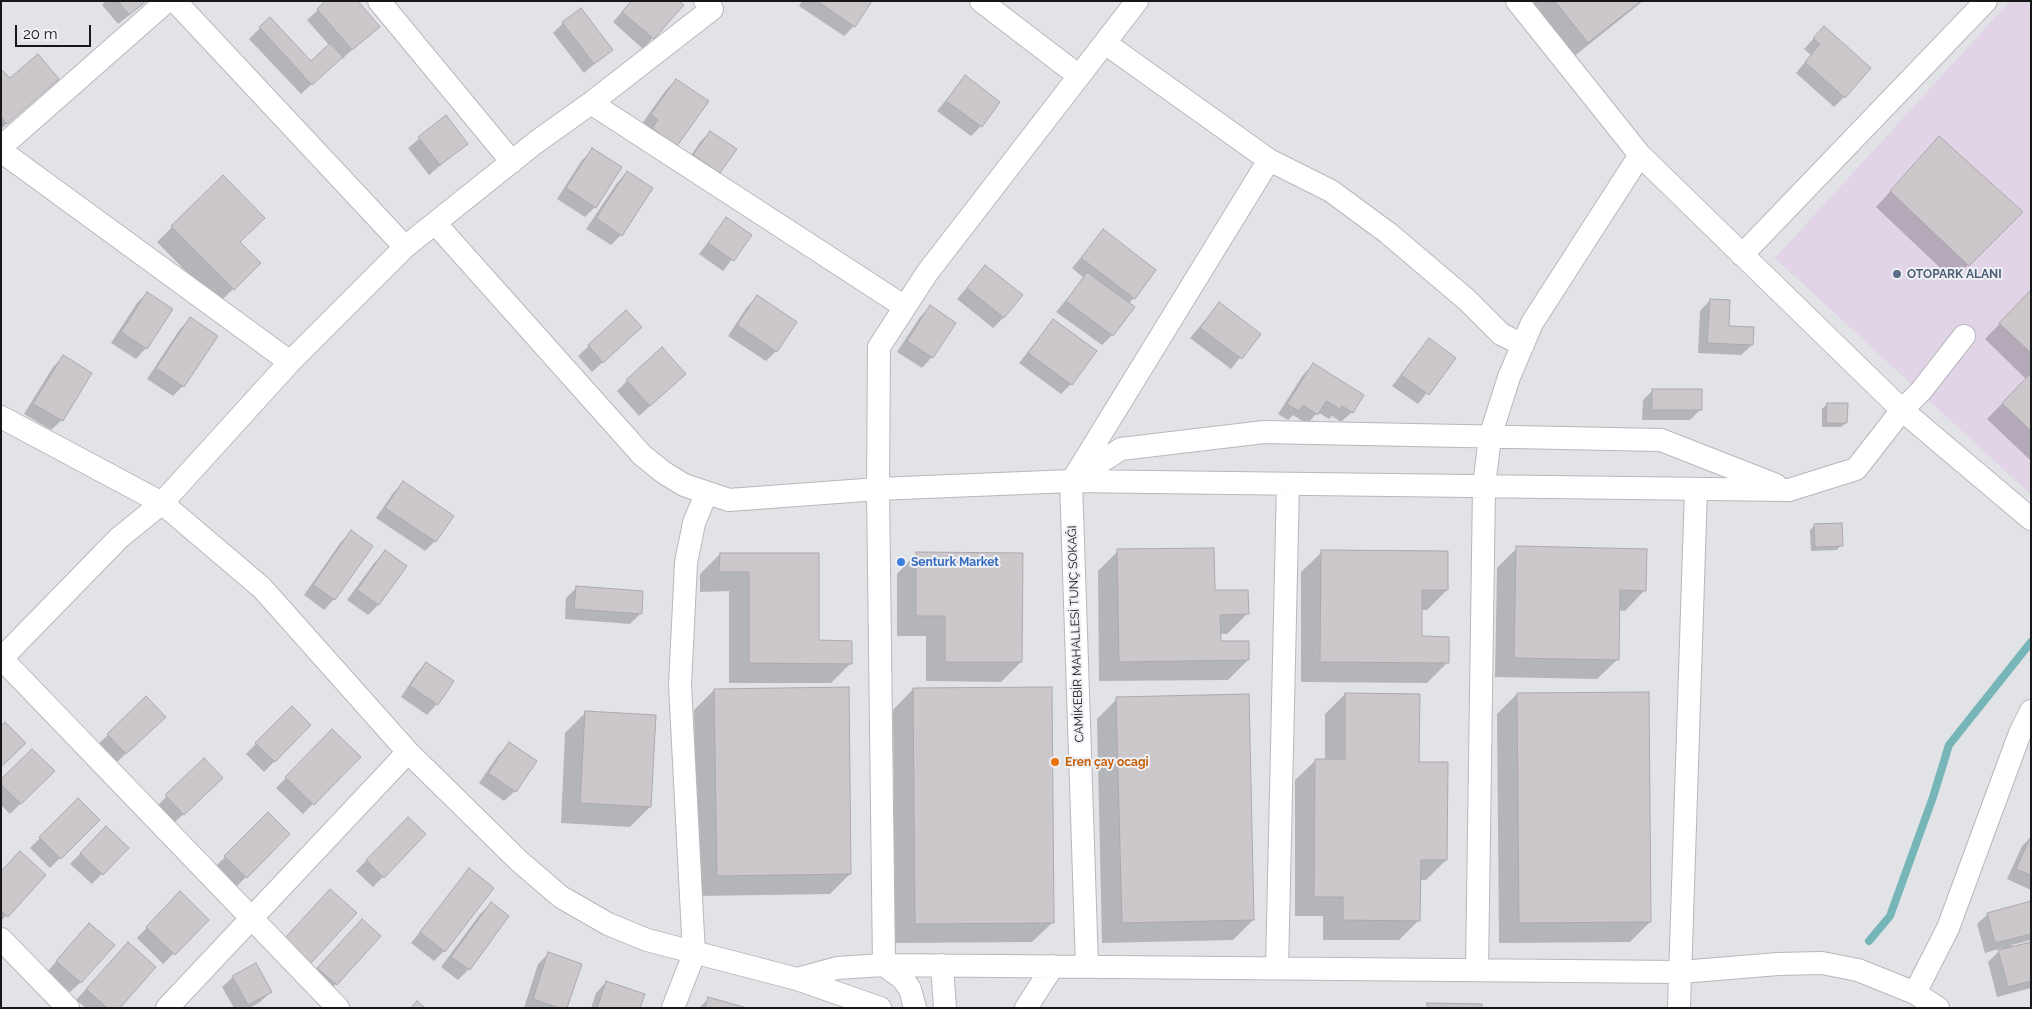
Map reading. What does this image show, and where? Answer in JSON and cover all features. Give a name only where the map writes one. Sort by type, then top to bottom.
[{"type":"street","points":[[1,147],[167,1]]},
{"type":"street","points":[[175,1],[405,247]]},
{"type":"street","points":[[379,1],[512,162]]},
{"type":"street","points":[[981,1],[1079,76]]},
{"type":"street","points":[[884,965],[878,489],[879,347],[927,273],[1137,1]]},
{"type":"street","points":[[1517,1],[1640,155],[1902,410],[2031,518]]},
{"type":"street","points":[[1742,255],[1986,1]]},
{"type":"street","points":[[338,1008],[2,659],[119,538],[162,503],[290,362],[405,247],[512,162],[592,103],[712,4]]},
{"type":"street","points":[[1104,43],[1269,160],[1331,191],[1388,232],[1467,300],[1501,334],[1523,345]]},
{"type":"street","points":[[592,103],[905,307]]},
{"type":"street","points":[[1,152],[290,362]]},
{"type":"street","points":[[1477,970],[1484,486],[1490,436],[1509,377],[1532,323],[1640,155]]},
{"type":"street","points":[[1071,482],[1269,160]]},
{"type":"street","points":[[435,223],[642,455],[663,472],[706,494],[729,500],[878,489],[1071,482],[1789,490],[1856,469],[1964,336]]},
{"type":"street","points":[[1,417],[162,503],[262,588],[408,752],[519,861],[561,896],[608,924],[647,940],[694,954],[797,979],[880,1008]]},
{"type":"street","points":[[1071,482],[1121,449],[1264,432],[1661,440],[1789,490]]},
{"type":"street","name":"CAMİKEBİR MAHALLESİ TUNÇ SOKAĞI","points":[[1071,482],[1087,966]]},
{"type":"street","points":[[1278,968],[1288,484]]},
{"type":"street","points":[[1679,1008],[1696,489]]},
{"type":"street","points":[[673,1008],[694,954],[680,685],[686,563],[694,523],[706,494]]},
{"type":"street","points":[[1914,993],[1948,928],[2020,732],[2031,711]]},
{"type":"street","points":[[167,1008],[408,752]]},
{"type":"street","points":[[1,939],[68,1008]]},
{"type":"street","points":[[797,979],[837,968],[884,965],[1681,972],[1778,964],[1822,963],[1858,970],[1914,993],[1938,1008]]},
{"type":"street","points":[[884,965],[902,978],[910,990],[916,1008]]},
{"type":"street","points":[[942,965],[944,1008]]},
{"type":"street","points":[[1026,1008],[1052,966]]},
{"type":"shaded area","points":[[2010,1],[2031,1],[2031,495],[1775,258]]},
{"type":"building","points":[[118,1],[146,1],[129,15]]},
{"type":"building","points":[[325,1],[358,1],[380,27],[352,50],[317,9]]},
{"type":"building","points":[[631,1],[679,1],[684,5],[654,39],[622,12]]},
{"type":"building","points":[[817,1],[872,1],[855,27]]},
{"type":"building","points":[[1555,1],[1641,1],[1588,43]]},
{"type":"building","points":[[581,8],[613,50],[594,64],[562,22]]},
{"type":"building","points":[[270,17],[311,61],[330,43],[343,57],[312,85],[259,27]]},
{"type":"building","points":[[1824,26],[1871,68],[1845,98],[1805,62],[1820,44],[1813,38]]},
{"type":"building","points":[[38,54],[59,79],[7,124],[1,117],[1,69],[10,78]]},
{"type":"building","points":[[965,75],[1000,102],[982,127],[946,101]]},
{"type":"building","points":[[676,79],[709,101],[677,146],[652,128],[658,120],[651,114]]},
{"type":"building","points":[[446,115],[468,144],[440,165],[418,137]]},
{"type":"building","points":[[710,131],[737,149],[720,173],[693,155]]},
{"type":"building","points":[[1939,136],[2023,212],[1969,266],[1890,191]]},
{"type":"building","points":[[592,148],[622,167],[596,208],[566,188]]},
{"type":"building","points":[[627,171],[653,188],[622,236],[596,218]]},
{"type":"building","points":[[223,175],[265,218],[240,242],[261,263],[234,290],[171,226]]},
{"type":"building","points":[[726,217],[752,235],[734,261],[708,243]]},
{"type":"building","points":[[1103,229],[1156,270],[1135,299],[1081,258]]},
{"type":"building","points":[[985,265],[1023,295],[1004,318],[967,288]]},
{"type":"building","points":[[1087,272],[1135,307],[1113,336],[1066,301]]},
{"type":"building","points":[[2031,290],[2031,353],[1999,323]]},
{"type":"building","points":[[147,292],[173,309],[147,349],[121,332]]},
{"type":"building","points":[[757,295],[797,322],[777,352],[737,325]]},
{"type":"building","points":[[1710,299],[1730,300],[1729,326],[1754,327],[1753,345],[1707,343]]},
{"type":"building","points":[[1219,302],[1261,334],[1242,359],[1200,328]]},
{"type":"building","points":[[930,305],[956,323],[933,358],[907,341]]},
{"type":"building","points":[[626,310],[642,327],[603,363],[588,345]]},
{"type":"building","points":[[190,317],[218,336],[184,387],[156,368]]},
{"type":"building","points":[[1053,319],[1097,351],[1072,385],[1028,353]]},
{"type":"building","points":[[1429,338],[1456,358],[1429,395],[1401,375]]},
{"type":"building","points":[[662,347],[686,374],[650,406],[626,380]]},
{"type":"building","points":[[63,355],[92,373],[63,421],[33,404]]},
{"type":"building","points":[[1313,363],[1364,395],[1353,413],[1342,406],[1340,409],[1326,401],[1318,415],[1303,405],[1299,411],[1287,404]]},
{"type":"building","points":[[2031,373],[2031,431],[2002,403]]},
{"type":"building","points":[[1652,389],[1702,389],[1702,410],[1652,410]]},
{"type":"building","points":[[1827,403],[1848,403],[1847,423],[1826,423]]},
{"type":"building","points":[[403,481],[454,516],[436,542],[385,508]]},
{"type":"building","points":[[1842,523],[1843,546],[1815,547],[1814,524]]},
{"type":"building","points":[[351,530],[373,546],[335,600],[313,585]]},
{"type":"building","points":[[1516,546],[1647,549],[1646,591],[1620,590],[1619,660],[1514,658]]},
{"type":"building","points":[[1214,548],[1215,590],[1248,590],[1249,614],[1220,615],[1221,641],[1249,641],[1249,660],[1119,662],[1117,549]]},
{"type":"building","points":[[385,550],[407,566],[379,605],[357,590]]},
{"type":"building","points":[[1321,550],[1448,551],[1448,590],[1422,590],[1422,636],[1449,637],[1449,663],[1320,662]]},
{"type":"building","points":[[916,552],[1023,553],[1022,662],[945,662],[945,616],[916,616]]},
{"type":"building","points":[[720,553],[819,553],[819,640],[852,641],[852,664],[749,663],[749,572],[719,572]]},
{"type":"building","points":[[576,586],[643,591],[642,614],[574,609]]},
{"type":"building","points":[[426,662],[454,681],[438,705],[410,686]]},
{"type":"building","points":[[849,687],[851,874],[717,876],[714,689]]},
{"type":"building","points":[[1052,687],[1054,923],[915,924],[913,688]]},
{"type":"building","points":[[1649,692],[1651,922],[1519,923],[1517,693]]},
{"type":"building","points":[[1345,693],[1420,694],[1419,762],[1448,762],[1447,860],[1421,860],[1420,921],[1343,920],[1343,897],[1314,897],[1315,759],[1345,759]]},
{"type":"building","points":[[1249,694],[1254,920],[1122,923],[1116,697]]},
{"type":"building","points":[[146,696],[166,717],[126,754],[107,734]]},
{"type":"building","points":[[292,706],[311,725],[275,762],[255,743]]},
{"type":"building","points":[[585,711],[656,715],[651,807],[580,803]]},
{"type":"building","points":[[5,722],[26,743],[1,767],[1,726]]},
{"type":"building","points":[[332,729],[361,757],[314,805],[285,777]]},
{"type":"building","points":[[509,742],[537,761],[516,792],[488,773]]},
{"type":"building","points":[[32,749],[55,771],[21,804],[1,784],[1,779]]},
{"type":"building","points":[[204,758],[223,778],[184,815],[165,795]]},
{"type":"building","points":[[78,798],[100,820],[61,859],[39,837]]},
{"type":"building","points":[[268,812],[290,834],[247,878],[224,856]]},
{"type":"building","points":[[408,817],[426,834],[384,878],[366,860]]},
{"type":"building","points":[[106,826],[129,848],[103,875],[80,853]]},
{"type":"building","points":[[2031,836],[2031,875],[2016,869]]},
{"type":"building","points":[[20,851],[46,875],[8,917],[1,911],[1,871]]},
{"type":"building","points":[[469,868],[494,888],[445,952],[420,932]]},
{"type":"building","points":[[330,889],[357,913],[311,963],[285,938]]},
{"type":"building","points":[[180,891],[209,920],[175,955],[146,927]]},
{"type":"building","points":[[2031,901],[2031,934],[1995,943],[1987,913]]},
{"type":"building","points":[[491,902],[509,916],[470,970],[451,957]]},
{"type":"building","points":[[362,919],[381,936],[337,985],[317,968]]},
{"type":"building","points":[[89,923],[115,945],[81,983],[56,961]]},
{"type":"building","points":[[128,942],[156,967],[120,1008],[107,1008],[86,989]]},
{"type":"building","points":[[2031,942],[2031,981],[2008,987],[1998,950]]},
{"type":"building","points":[[548,952],[582,964],[567,1008],[559,1008],[533,999]]},
{"type":"building","points":[[256,963],[272,992],[248,1005],[232,976]]},
{"type":"building","points":[[606,981],[645,994],[640,1008],[597,1008]]},
{"type":"building","points":[[708,997],[747,1008],[705,1008]]},
{"type":"building","points":[[417,1001],[425,1008],[411,1008]]},
{"type":"building","points":[[1427,1003],[1482,1004],[1482,1008],[1427,1008]]},
{"type":"waterway","points":[[1869,941],[1890,916],[1933,797],[1949,745],[2031,642]]},
{"type":"place","name":"OTOPARK ALANI","points":[[1897,274]]},
{"type":"place","name":"Senturk Market","points":[[901,562]]},
{"type":"place","name":"Eren çay ocagi","points":[[1055,762]]}]
